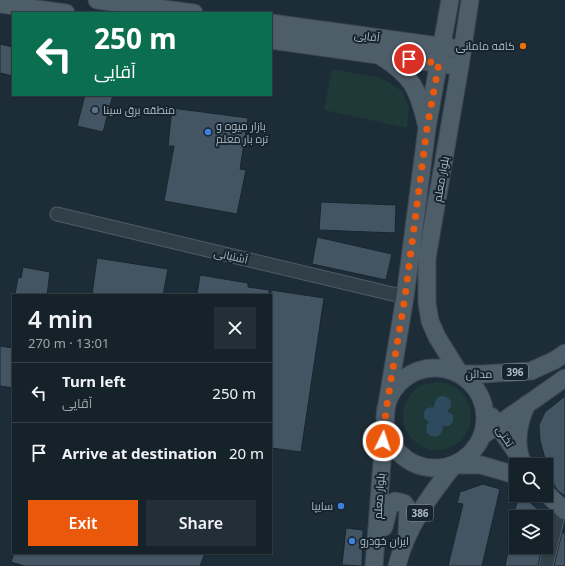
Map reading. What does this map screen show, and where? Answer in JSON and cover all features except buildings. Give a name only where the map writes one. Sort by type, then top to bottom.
[{"type":"main road","points":[[97,0],[187,12]]},
{"type":"main road","name":"بلوار معلم","points":[[374,565],[386,410],[405,297],[427,128],[450,0]]},
{"type":"main road","name":"بلوار معلم","points":[[460,374],[437,337],[430,321],[427,303],[427,258],[470,0]]},
{"type":"main road","points":[[0,4],[59,12]]},
{"type":"main road","points":[[416,43],[435,34],[446,22]]},
{"type":"main road","name":"آقایی","points":[[272,23],[463,49]]},
{"type":"main road","name":"آقایی","points":[[272,40],[460,66]]},
{"type":"main road","points":[[378,54],[397,67],[411,81],[419,98],[427,128]]},
{"type":"main road","name":"مدائن","points":[[460,374],[531,371],[555,360],[565,353]]},
{"type":"main road","points":[[454,465],[466,458],[475,448],[482,436],[485,422],[484,407],[479,394],[471,383],[460,374],[445,369],[429,368],[414,373],[400,382],[391,395],[386,410],[385,424],[388,436],[395,448],[404,458],[415,464],[428,468],[441,468],[454,465],[509,466]]},
{"type":"main road","points":[[482,436],[565,378]]},
{"type":"main road","points":[[520,458],[518,448],[519,424],[527,404]]},
{"type":"main road","name":"تختی","points":[[484,407],[497,425],[516,458]]},
{"type":"main road","name":"386","points":[[397,566],[400,552],[406,538],[431,494],[454,465]]},
{"type":"main road","points":[[553,500],[563,509]]},
{"type":"main road","points":[[374,565],[389,507],[395,502],[404,503],[408,509],[406,538]]},
{"type":"street","name":"آشتیانی","points":[[57,214],[405,297]]},
{"type":"street","points":[[546,566],[563,509]]},
{"type":"green space","points":[[332,69],[381,78],[402,91],[409,108],[407,128],[324,110]]},
{"type":"green space","points":[[437,382],[450,385],[461,392],[468,403],[471,416],[468,429],[461,440],[450,447],[437,450],[424,447],[413,440],[406,429],[403,416],[406,403],[413,392],[424,385]]},
{"type":"water","points":[[441,396],[450,400],[451,407],[447,411],[453,415],[453,422],[449,426],[443,426],[443,429],[438,436],[432,436],[427,433],[426,426],[429,422],[424,418],[424,412],[427,408],[434,407],[436,399]]},
{"type":"place","name":"کافه مامانی","points":[[523,46]]},
{"type":"place","name":"منطقه برق سینا","points":[[95,110]]},
{"type":"place","name":"بازار میوه و تره بار معلم","points":[[208,132]]},
{"type":"place","name":"سایپا","points":[[341,506]]},
{"type":"place","name":"ایران خودرو","points":[[352,541]]},
{"type":"route","points":[[383,441],[386,410],[405,297],[427,128],[439,63],[409,59]]}]
